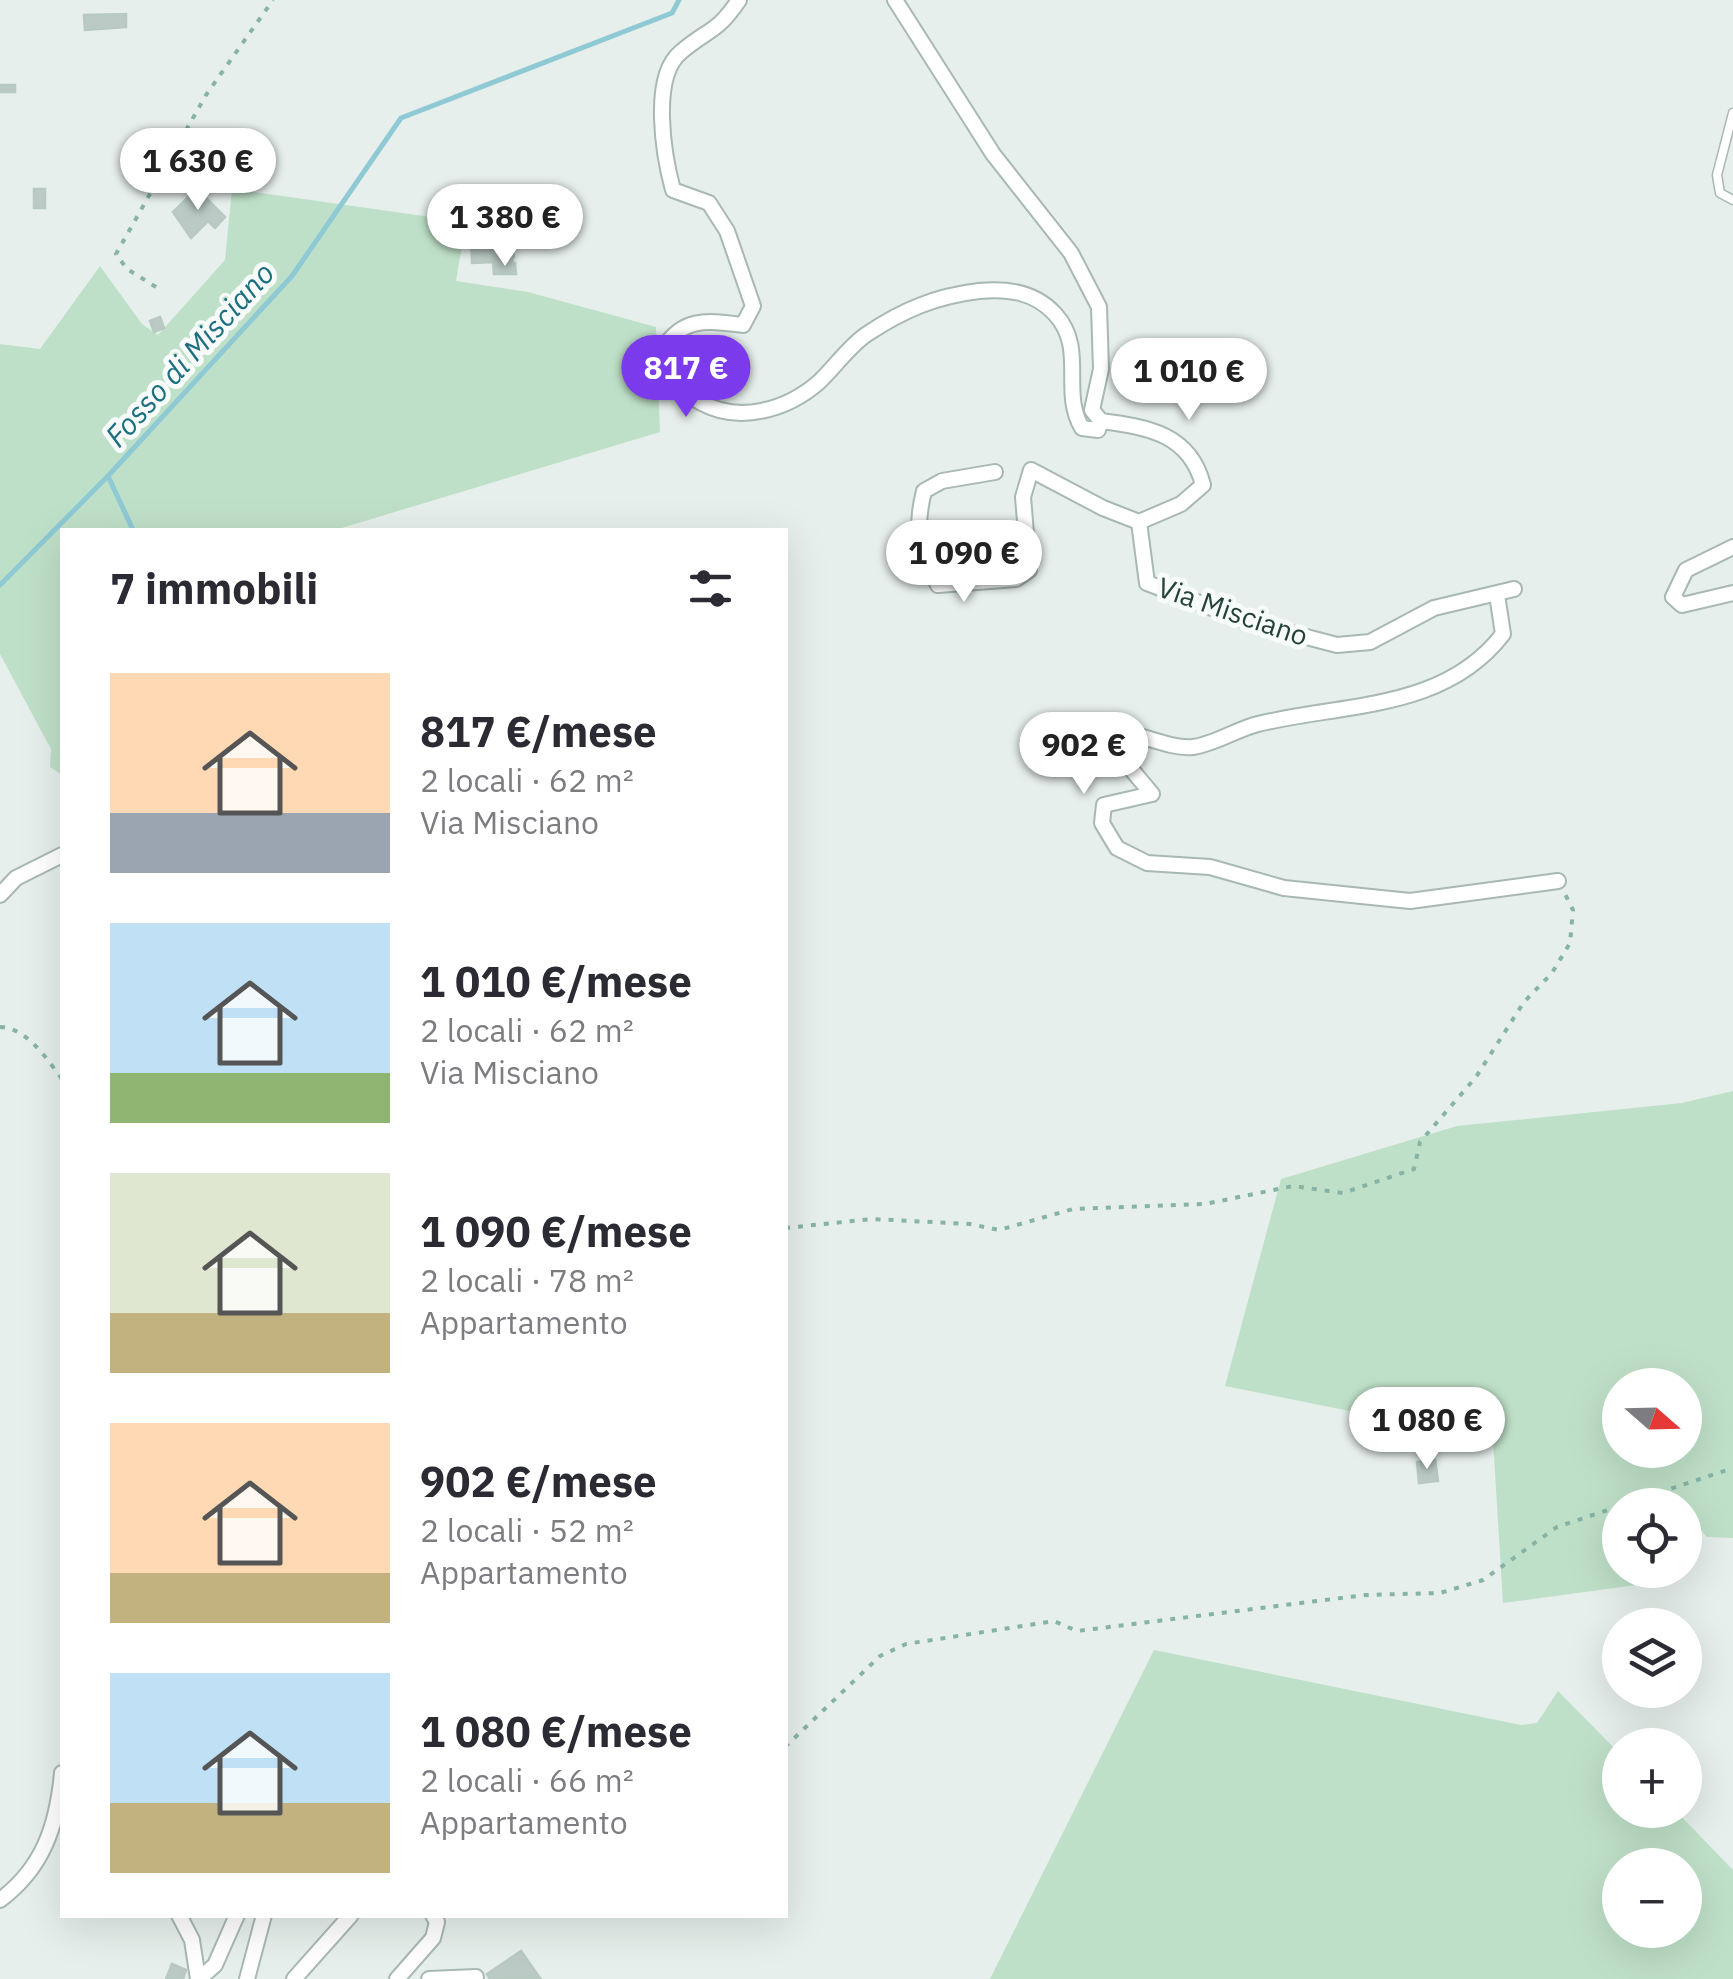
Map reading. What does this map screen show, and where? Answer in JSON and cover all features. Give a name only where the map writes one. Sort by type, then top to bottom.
[{"type":"street","points":[[739,0],[726,22],[677,54],[665,81],[662,150],[672,190],[710,203],[726,231],[753,306],[743,326],[697,320],[674,331],[663,349],[667,371],[676,386],[713,409],[765,412],[816,384],[863,336],[896,316],[944,295],[993,290],[1030,294],[1057,316],[1076,357],[1073,412],[1082,428],[1098,430],[1101,421]]},
{"type":"street","points":[[895,0],[992,154],[1071,253],[1099,307],[1101,369],[1092,410],[1101,421],[1143,426],[1173,438],[1198,464],[1203,485],[1180,504],[1139,522],[1103,508],[1032,470],[1023,496],[1030,570],[1016,579],[938,585],[925,560],[916,523],[924,491],[942,481],[995,472]]},
{"type":"street","name":"Via Misciano","points":[[1139,522],[1147,583],[1249,622],[1337,645],[1370,642],[1434,608],[1514,588]]},
{"type":"street","points":[[1733,547],[1686,570],[1673,597],[1682,605],[1733,593]]},
{"type":"street","points":[[1497,595],[1503,634],[1490,651],[1457,678],[1413,694],[1256,724],[1194,747],[1118,731],[1106,738],[1152,794],[1104,806],[1102,823],[1116,848],[1147,862],[1210,866],[1251,882],[1334,895],[1410,901],[1485,887],[1558,881]]},
{"type":"street","points":[[0,895],[16,878],[60,856]]},
{"type":"street","points":[[0,1900],[37,1866],[48,1843],[60,1784]]},
{"type":"street","points":[[181,1918],[192,1940],[199,1979]]},
{"type":"street","points":[[199,1979],[215,1965],[236,1918]]},
{"type":"street","points":[[248,1979],[263,1918]]},
{"type":"street","points":[[294,1979],[347,1918]]},
{"type":"street","points":[[397,1979],[433,1938],[435,1918]]},
{"type":"street","points":[[430,1979],[476,1977]]},
{"type":"lane","points":[[1733,113],[1717,175],[1720,193],[1733,200]]},
{"type":"path","points":[[156,286],[126,269],[116,254],[206,95],[274,0]]},
{"type":"path","points":[[788,1228],[872,1219],[970,1224],[999,1230],[1073,1209],[1205,1204],[1293,1186],[1343,1193],[1414,1170],[1420,1142],[1476,1077],[1570,943],[1573,910],[1558,881]]},
{"type":"path","points":[[0,1028],[13,1028],[41,1052],[60,1076]]},
{"type":"path","points":[[1672,1488],[1733,1468]]},
{"type":"path","points":[[788,1744],[880,1656],[906,1644],[1054,1621],[1077,1631],[1365,1595],[1440,1593],[1483,1580],[1557,1526],[1602,1511]]},
{"type":"green space","points":[[232,189],[466,222],[456,281],[528,292],[656,327],[660,432],[342,528],[60,528],[60,774],[50,767],[51,749],[0,654],[0,344],[40,349],[100,266],[142,324],[158,335],[225,260]]},
{"type":"green space","points":[[1733,1091],[1733,1538],[1707,1537],[1702,1532],[1702,1488],[1602,1488],[1602,1588],[1614,1588],[1503,1603],[1493,1440],[1225,1386],[1281,1179],[1457,1126],[1682,1103]]},
{"type":"green space","points":[[1154,1650],[1521,1725],[1537,1723],[1558,1691],[1602,1736],[1602,1828],[1692,1828],[1733,1870],[1733,1979],[990,1979]]},
{"type":"building","points":[[126,14],[126,27],[85,30],[84,15]]},
{"type":"building","points":[[0,85],[15,85],[15,92],[1,92]]},
{"type":"building","points":[[34,189],[45,189],[45,208],[34,208]]},
{"type":"building","points":[[197,189],[225,217],[215,228],[208,221],[191,238],[173,212]]},
{"type":"building","points":[[498,231],[498,238],[484,239],[486,258],[496,258],[496,262],[472,263],[471,234]]},
{"type":"building","points":[[511,236],[514,257],[486,258],[484,239]]},
{"type":"building","points":[[512,257],[513,265],[497,267],[496,258]]},
{"type":"building","points":[[493,262],[497,267],[515,263],[516,274],[494,274]]},
{"type":"building","points":[[160,317],[164,328],[154,332],[150,321]]},
{"type":"building","points":[[1435,1460],[1438,1481],[1419,1483],[1417,1462]]},
{"type":"building","points":[[521,1951],[540,1978],[490,1979],[487,1974]]},
{"type":"building","points":[[172,1964],[186,1970],[183,1979],[166,1979]]},
{"type":"waterway","name":"Fosso di Misciano","points":[[132,528],[108,476],[292,276],[401,118],[672,13],[679,0]]},
{"type":"waterway","points":[[0,585],[108,476]]}]
